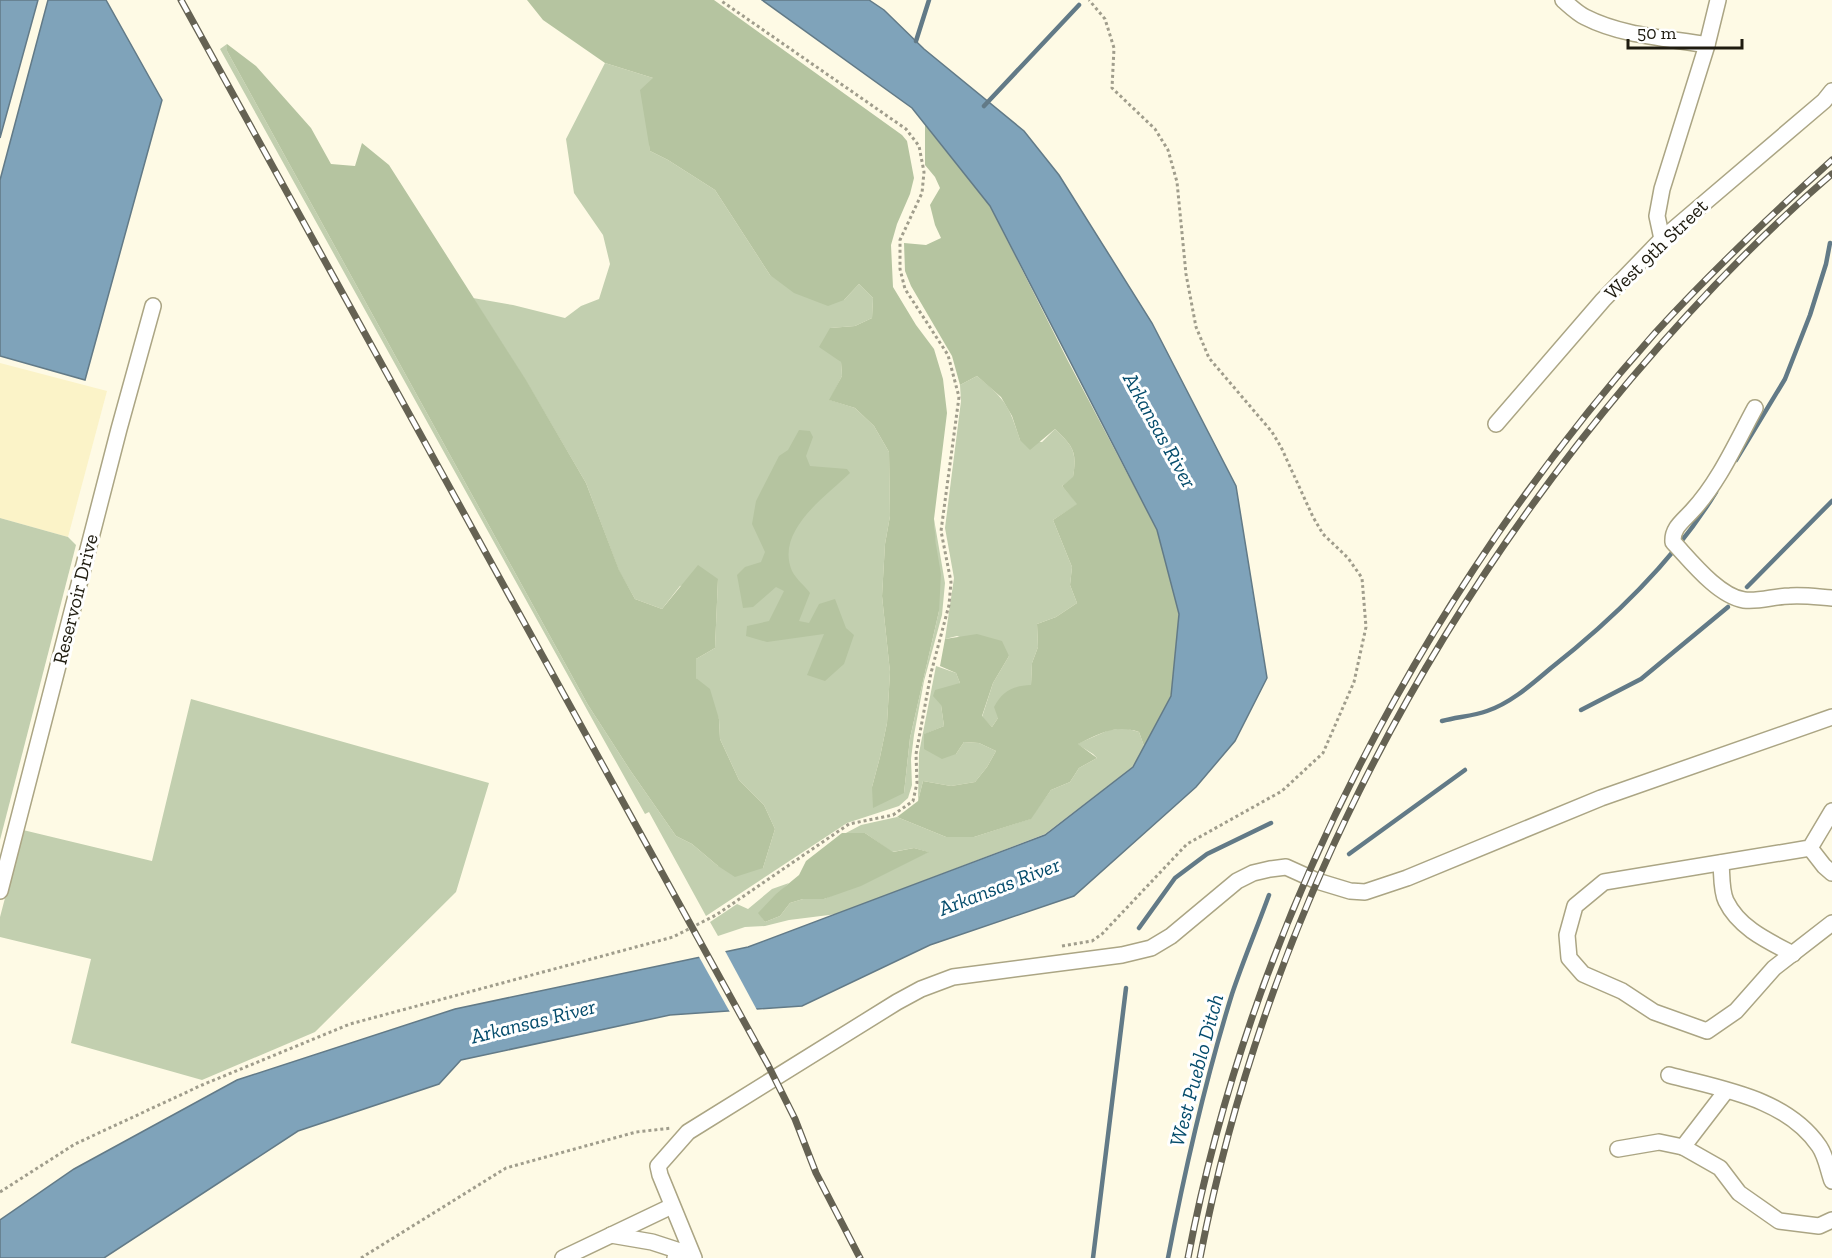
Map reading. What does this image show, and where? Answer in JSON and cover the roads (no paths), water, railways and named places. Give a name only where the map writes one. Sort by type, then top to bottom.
[{"type":"street","points":[[1563,0],[1583,16],[1604,25],[1629,32],[1707,45]]},
{"type":"street","points":[[1662,239],[1658,216],[1662,189],[1707,45],[1718,0]]},
{"type":"street","name":"West 9th Street","points":[[1496,424],[1603,300],[1662,239],[1824,101],[1832,91]]},
{"type":"street","name":"Reservoir Drive","points":[[0,891],[153,306]]},
{"type":"street","points":[[1755,408],[1718,477],[1693,511],[1678,524],[1672,536],[1673,542],[1702,574],[1727,593],[1742,600],[1792,596],[1832,598]]},
{"type":"street","points":[[693,1257],[658,1166],[688,1132],[921,989],[953,977],[1122,956],[1151,948],[1171,936],[1237,881],[1253,873],[1270,869],[1286,867],[1350,891],[1365,892],[1407,878],[1601,798],[1832,717]]},
{"type":"street","points":[[1832,811],[1810,848],[1604,882],[1575,906],[1568,935],[1569,958],[1583,974],[1622,991],[1654,1012],[1707,1031],[1736,1011],[1774,968],[1832,923]]},
{"type":"street","points":[[1810,848],[1832,873]]},
{"type":"street","points":[[1721,863],[1725,900],[1739,918],[1759,937],[1793,954]]},
{"type":"street","points":[[1669,1075],[1755,1098],[1793,1119],[1820,1147],[1832,1181]]},
{"type":"street","points":[[1683,1147],[1726,1091]]},
{"type":"street","points":[[1618,1149],[1659,1142],[1683,1147],[1720,1168],[1739,1193],[1779,1221],[1819,1226],[1832,1220]]},
{"type":"street","points":[[563,1258],[672,1206]]},
{"type":"street","points":[[611,1235],[652,1242],[693,1257]]},
{"type":"street","points":[[675,1258],[693,1257]]},
{"type":"water","points":[[0,0],[38,0],[0,138]]},
{"type":"water","points":[[48,0],[106,0],[162,100],[85,380],[0,356],[0,180]]},
{"type":"water","name":"Arkansas River","points":[[762,0],[869,0],[884,10],[924,49],[1024,131],[1059,175],[1152,323],[1236,486],[1267,678],[1235,741],[1196,787],[1074,896],[930,945],[802,1006],[670,1015],[461,1060],[439,1084],[298,1131],[104,1258],[0,1258],[0,1220],[74,1169],[237,1080],[455,1009],[748,947],[1045,835],[1133,767],[1171,696],[1179,614],[1157,530],[990,206],[912,108]]},
{"type":"waterway","points":[[916,41],[929,0]]},
{"type":"waterway","points":[[984,106],[1079,5]]},
{"type":"waterway","points":[[1736,460],[1785,379],[1810,315],[1830,243]]},
{"type":"waterway","points":[[1442,721],[1496,708],[1529,687],[1597,630],[1641,587],[1682,541],[1716,492]]},
{"type":"waterway","name":"West Pueblo Ditch","points":[[1747,587],[1832,501]]},
{"type":"waterway","name":"West Pueblo Ditch","points":[[1581,710],[1641,679],[1728,607]]},
{"type":"waterway","name":"West Pueblo Ditch","points":[[1349,854],[1465,770]]},
{"type":"waterway","points":[[1139,928],[1175,878],[1207,854],[1271,823]]},
{"type":"waterway","name":"West Pueblo Ditch","points":[[1168,1258],[1213,1059],[1232,994],[1269,895]]},
{"type":"waterway","points":[[1093,1258],[1126,988]]},
{"type":"railway","points":[[181,0],[768,1065],[795,1119],[816,1173],[860,1258]]},
{"type":"railway","points":[[1188,1258],[1217,1132],[1256,1007],[1304,884],[1360,765],[1424,649],[1495,538],[1572,432],[1655,333],[1698,288],[1832,160]]},
{"type":"railway","points":[[1200,1258],[1228,1138],[1264,1020],[1307,904],[1359,792],[1417,683],[1482,578],[1553,477],[1630,380],[1727,273],[1778,222],[1832,174]]}]
